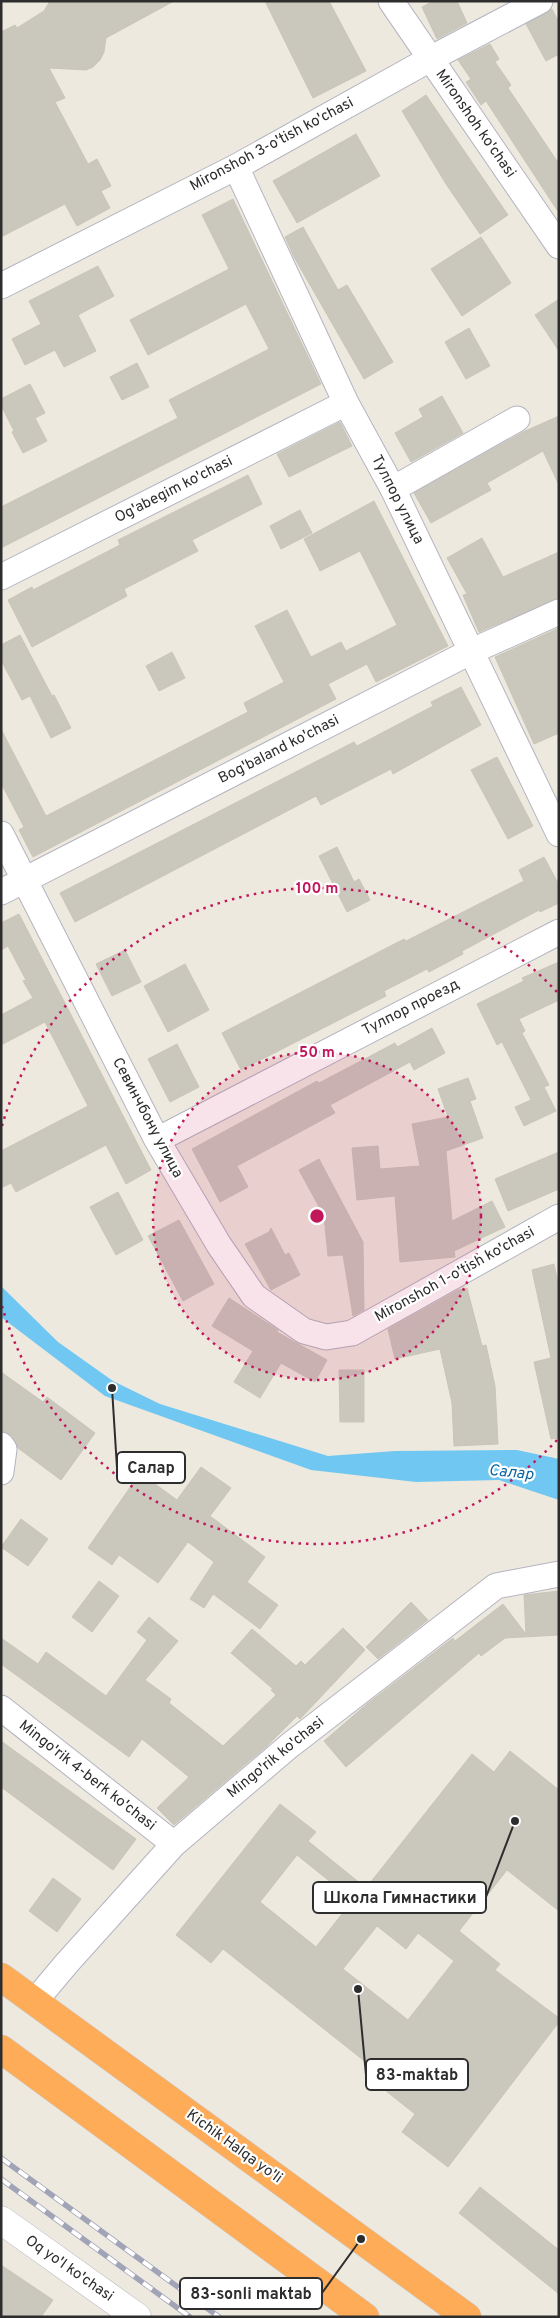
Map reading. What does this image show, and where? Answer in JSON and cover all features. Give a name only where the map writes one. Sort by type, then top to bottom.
[{"type":"highway","name":"Kichik Halqa yo'li","points":[[1,1976],[467,2317]]},
{"type":"highway","points":[[1,2049],[365,2317]]},
{"type":"street","name":"Mironshoh ko'chasi","points":[[391,1],[559,246]]},
{"type":"street","name":"Mironshoh 3-o'tish ko'chasi","points":[[1,286],[236,167],[430,59],[540,1]]},
{"type":"street","name":"Тулпор улица","points":[[236,167],[346,403],[393,490],[559,834]]},
{"type":"street","name":"Og'abegim ko'chasi","points":[[1,577],[346,403]]},
{"type":"street","points":[[393,490],[517,419]]},
{"type":"street","name":"Bog'baland ko'chasi","points":[[1,892],[470,652],[559,612]]},
{"type":"street","name":"Севинчбону улица","points":[[1,834],[157,1140],[219,1245],[254,1296],[304,1331],[326,1337],[352,1333]]},
{"type":"street","name":"Тулпор проезд","points":[[157,1140],[559,932]]},
{"type":"street","name":"Mironshoh 1-o'tish ko'chasi","points":[[352,1333],[559,1217]]},
{"type":"street","points":[[1,1445],[4,1449],[1,1472]]},
{"type":"street","name":"Mingo'rik ko'chasi","points":[[35,2001],[174,1844],[290,1746],[496,1586],[559,1574]]},
{"type":"street","name":"Mingo'rik 4-berk ko'chasi","points":[[1,1708],[174,1844]]},
{"type":"street","name":"Oq yo'l ko'chasi","points":[[1,2220],[136,2317]]},
{"type":"water","name":"Салар","points":[[1,1286],[58,1342],[113,1381],[160,1404],[328,1456],[395,1451],[517,1450],[559,1459],[559,1500],[499,1480],[416,1482],[311,1470],[105,1396],[1,1317]]},
{"type":"building","points":[[50,1],[174,1],[106,38],[104,52],[100,60],[93,67],[86,70],[49,68],[65,98],[55,102],[88,164],[97,159],[111,186],[101,191],[110,208],[77,226],[65,204],[1,237],[1,32],[15,25],[17,28],[44,11]]},
{"type":"building","points":[[265,1],[329,1],[366,71],[313,98]]},
{"type":"building","points":[[433,1],[457,1],[467,23],[437,39],[422,7]]},
{"type":"building","points":[[552,9],[559,23],[559,54],[546,61],[526,24]]},
{"type":"building","points":[[490,44],[499,59],[495,62],[511,85],[508,88],[559,164],[559,213],[486,101],[481,105],[466,82],[471,79],[458,60]]},
{"type":"building","points":[[426,95],[508,215],[480,234],[446,184],[402,111]]},
{"type":"building","points":[[356,134],[380,176],[297,223],[273,181]]},
{"type":"building","points":[[233,199],[321,384],[1,548],[1,507],[178,418],[169,400],[269,349],[246,304],[148,355],[130,320],[229,269],[202,215]]},
{"type":"building","points":[[303,227],[338,290],[347,285],[393,362],[364,379],[294,257],[285,237]]},
{"type":"building","points":[[481,237],[511,283],[462,316],[431,269]]},
{"type":"building","points":[[98,266],[114,296],[78,315],[96,351],[64,367],[55,350],[25,365],[12,339],[41,324],[29,301]]},
{"type":"building","points":[[559,299],[559,351],[535,315]]},
{"type":"building","points":[[469,328],[490,366],[466,379],[445,342]]},
{"type":"building","points":[[137,363],[149,387],[122,400],[110,377]]},
{"type":"building","points":[[30,384],[45,413],[35,418],[47,441],[23,453],[1,405],[1,399]]},
{"type":"building","points":[[442,396],[463,433],[411,462],[395,433],[423,417],[419,409]]},
{"type":"building","points":[[559,416],[559,485],[543,451],[487,483],[491,490],[431,523],[414,493],[523,432]]},
{"type":"building","points":[[340,422],[352,446],[289,477],[277,454]]},
{"type":"building","points":[[248,475],[262,504],[192,540],[198,551],[124,589],[127,596],[32,647],[8,600],[32,587],[33,590],[120,545],[118,540]]},
{"type":"building","points":[[374,501],[448,646],[376,682],[367,664],[328,684],[336,699],[33,857],[19,830],[24,827],[1,783],[1,729],[46,816],[248,712],[244,703],[284,682],[255,626],[287,610],[311,657],[341,642],[346,651],[397,625],[360,551],[320,571],[304,539]]},
{"type":"building","points":[[300,510],[312,533],[281,549],[270,526]]},
{"type":"building","points":[[482,538],[503,577],[559,552],[559,598],[479,632],[463,595],[467,594],[447,558]]},
{"type":"building","points":[[559,628],[559,733],[534,744],[495,657]]},
{"type":"building","points":[[20,635],[71,728],[51,738],[30,696],[22,700],[1,660],[1,645]]},
{"type":"building","points":[[172,652],[185,678],[159,691],[146,666]]},
{"type":"building","points":[[461,687],[481,725],[393,774],[391,769],[321,805],[316,796],[75,922],[60,893],[354,742],[357,746],[433,706],[431,702]]},
{"type":"building","points":[[497,757],[533,826],[508,839],[471,770]]},
{"type":"building","points":[[337,847],[354,882],[359,879],[370,900],[347,912],[319,856]]},
{"type":"building","points":[[544,857],[559,885],[559,903],[540,912],[539,910],[462,951],[463,954],[429,972],[427,969],[384,991],[386,996],[241,1070],[222,1033],[404,939],[406,941],[524,881],[519,870]]},
{"type":"building","points":[[19,914],[151,1170],[126,1184],[106,1145],[16,1192],[11,1183],[1,1188],[1,1151],[88,1106],[45,1022],[1,1045],[1,1015],[33,998],[23,981],[26,980],[8,946],[1,950],[1,923]]},
{"type":"building","points":[[125,950],[141,982],[112,996],[96,964]]},
{"type":"building","points":[[559,962],[559,1000],[519,1019],[525,1031],[522,1033],[549,1085],[544,1087],[556,1111],[524,1126],[515,1107],[531,1100],[502,1042],[497,1045],[477,1004],[524,981],[522,978]]},
{"type":"building","points":[[185,964],[209,1010],[168,1032],[144,986]]},
{"type":"building","points":[[432,1028],[445,1053],[414,1070],[410,1062],[330,1105],[335,1113],[237,1166],[248,1187],[220,1202],[192,1149],[317,1081],[319,1083],[395,1043],[397,1047]]},
{"type":"building","points":[[177,1044],[199,1087],[170,1102],[148,1059]]},
{"type":"building","points":[[468,1078],[476,1099],[470,1101],[483,1138],[446,1151],[452,1221],[492,1201],[505,1227],[454,1251],[455,1257],[400,1262],[395,1196],[357,1200],[352,1148],[378,1146],[380,1169],[420,1166],[412,1124],[448,1117],[438,1089]]},
{"type":"building","points":[[559,1152],[559,1189],[508,1211],[495,1179]]},
{"type":"building","points":[[319,1159],[363,1242],[364,1310],[353,1316],[343,1255],[328,1256],[324,1216],[299,1170]]},
{"type":"building","points":[[118,1192],[143,1240],[116,1255],[90,1207]]},
{"type":"building","points":[[179,1220],[214,1284],[183,1301],[148,1236]]},
{"type":"building","points":[[271,1228],[285,1255],[289,1253],[300,1275],[271,1290],[245,1244],[269,1232]]},
{"type":"building","points":[[554,1264],[559,1288],[559,1438],[551,1439],[534,1362],[551,1358],[532,1270]]},
{"type":"building","points":[[467,1288],[482,1346],[486,1345],[495,1386],[498,1444],[454,1446],[452,1403],[440,1349],[395,1359],[388,1329],[458,1290]]},
{"type":"building","points":[[229,1298],[278,1330],[277,1332],[327,1360],[315,1382],[281,1363],[260,1398],[234,1382],[253,1351],[212,1326]]},
{"type":"building","points":[[339,1370],[364,1370],[364,1422],[340,1422]]},
{"type":"building","points":[[1,1372],[43,1402],[47,1397],[95,1433],[61,1480],[18,1448],[12,1436],[1,1431]]},
{"type":"building","points":[[201,1467],[231,1488],[210,1516],[265,1557],[247,1582],[278,1605],[260,1629],[213,1594],[204,1608],[190,1599],[214,1562],[188,1542],[158,1583],[119,1555],[112,1565],[88,1548],[140,1473],[177,1500]]},
{"type":"building","points":[[21,1519],[48,1539],[28,1566],[1,1547]]},
{"type":"building","points":[[99,1581],[119,1596],[92,1632],[72,1617]]},
{"type":"building","points":[[559,1591],[559,1635],[505,1638],[481,1656],[479,1653],[346,1767],[324,1741],[367,1704],[453,1638],[455,1641],[503,1604],[526,1634],[524,1595]]},
{"type":"building","points":[[411,1602],[428,1620],[378,1659],[366,1647]]},
{"type":"building","points":[[149,1617],[178,1641],[145,1680],[171,1699],[169,1703],[223,1746],[276,1695],[271,1690],[273,1689],[231,1653],[252,1629],[296,1666],[301,1661],[305,1665],[343,1628],[365,1650],[300,1719],[297,1716],[267,1746],[174,1825],[157,1808],[189,1777],[142,1739],[129,1757],[1,1664],[1,1638],[38,1664],[46,1652],[106,1696],[147,1640],[137,1632]]},
{"type":"building","points":[[1,1741],[136,1839],[113,1870],[1,1787]]},
{"type":"building","points":[[510,1751],[559,1790],[559,1911],[507,1870],[459,1931],[500,1964],[495,1970],[559,2018],[559,2022],[448,2167],[402,2132],[415,2114],[366,2075],[372,2067],[223,1949],[211,1963],[176,1935],[280,1804],[316,1832],[308,1841],[366,1888],[472,1754],[494,1772]],"holes":[[[297,1855],[353,1900],[316,1947],[260,1902]],[[377,1926],[406,1949],[418,1933],[454,1961],[408,2020],[343,1969]]]},
{"type":"building","points":[[53,1878],[81,1899],[57,1932],[29,1911]]},
{"type":"building","points":[[480,2187],[559,2250],[559,2294],[459,2213]]},
{"type":"building","points":[[1,2265],[53,2300],[41,2317],[1,2317]]},
{"type":"railway","points":[[1,2158],[219,2317]]},
{"type":"railway","points":[[1,2179],[190,2317]]},
{"type":"place","name":"Салар","points":[[112,1388]]},
{"type":"place","name":"Школа Гимнастики","points":[[515,1821]]},
{"type":"place","name":"83-maktab","points":[[358,1989]]},
{"type":"place","name":"83-sonli maktab","points":[[361,2239]]}]
